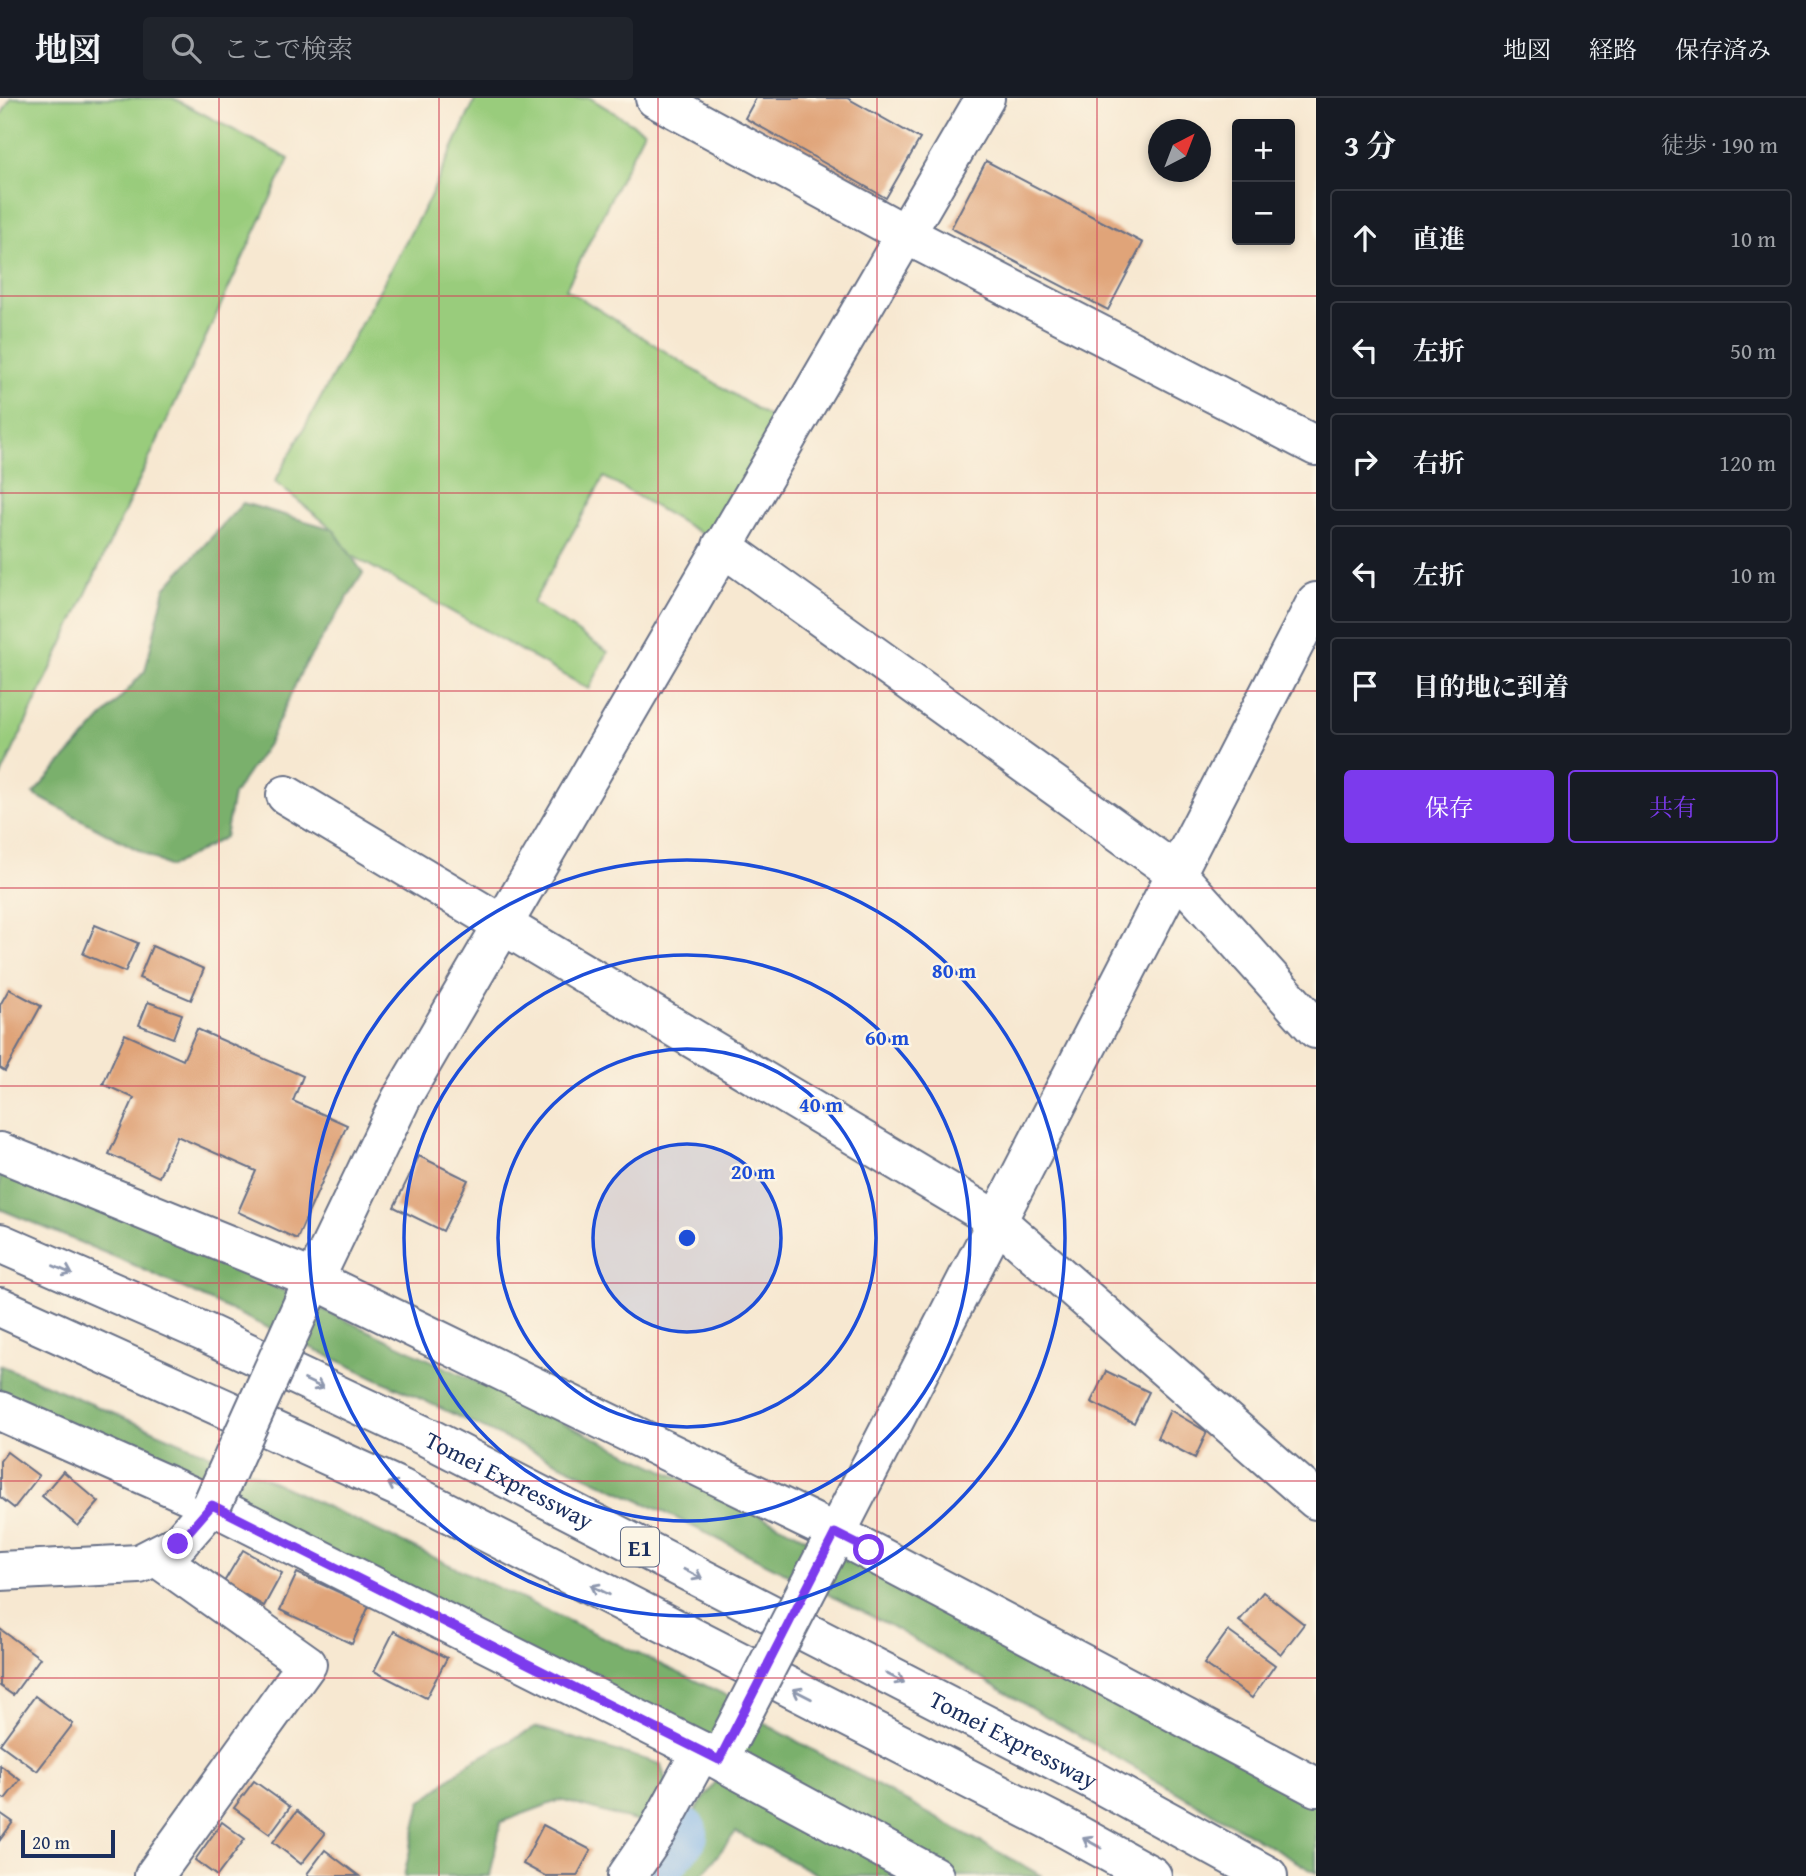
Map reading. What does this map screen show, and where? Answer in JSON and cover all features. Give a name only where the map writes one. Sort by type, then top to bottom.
[{"type":"main road","points":[[655,98],[905,234],[1316,446]]},
{"type":"main road","points":[[0,1572],[139,1563],[178,1544],[212,1505],[401,1099],[500,924],[985,98]]},
{"type":"main road","points":[[722,546],[1175,872],[1316,1029]]},
{"type":"main road","points":[[627,1876],[716,1750],[831,1541],[1316,602]]},
{"type":"main road","points":[[285,795],[996,1220],[1316,1500]]},
{"type":"main road","points":[[0,1152],[310,1290],[831,1541],[1316,1787]]},
{"type":"main road","name":"Tomei Expressway","points":[[0,1243],[204,1332],[427,1437],[1093,1780],[1268,1876]]},
{"type":"main road","name":"E1","points":[[0,1307],[400,1488],[1065,1828],[1152,1876]]},
{"type":"main road","points":[[0,1411],[212,1505],[716,1750],[934,1876]]},
{"type":"main road","points":[[154,1876],[307,1664],[155,1556]]},
{"type":"green space","points":[[11,98],[173,98],[289,159],[0,778],[0,117]]},
{"type":"green space","points":[[476,98],[590,98],[644,131],[566,289],[790,430],[709,538],[604,477],[533,603],[608,652],[589,689],[351,555],[333,529],[275,482],[429,199]]},
{"type":"green space","points":[[243,503],[333,529],[363,573],[302,670],[268,744],[233,795],[225,837],[170,867],[33,794],[145,671],[165,588]]},
{"type":"green space","points":[[0,1157],[790,1530],[1316,1793],[1316,1873],[887,1624],[670,1515],[127,1262],[0,1209]]},
{"type":"green space","points":[[0,1365],[272,1481],[732,1698],[712,1741],[0,1416]]},
{"type":"green space","points":[[760,1721],[1042,1876],[820,1876],[736,1832],[701,1876],[648,1876],[678,1833],[560,1800],[501,1822],[490,1876],[404,1876],[421,1802],[469,1763],[536,1727],[661,1764],[680,1832]]},
{"type":"building","points":[[756,98],[847,98],[920,139],[886,198],[745,118]]},
{"type":"building","points":[[986,161],[1143,243],[1108,310],[951,228]]},
{"type":"building","points":[[95,925],[138,943],[125,972],[83,954]]},
{"type":"building","points":[[152,946],[204,969],[191,1000],[139,978]]},
{"type":"building","points":[[9,989],[41,1006],[5,1071],[0,1068],[0,1005]]},
{"type":"building","points":[[148,1002],[182,1014],[173,1038],[139,1025]]},
{"type":"building","points":[[197,1029],[303,1076],[293,1101],[347,1125],[297,1239],[238,1212],[256,1171],[177,1136],[159,1177],[109,1154],[134,1098],[103,1084],[125,1034],[183,1060]]},
{"type":"building","points":[[419,1156],[468,1180],[443,1231],[394,1207]]},
{"type":"building","points":[[1106,1371],[1149,1392],[1134,1423],[1091,1402]]},
{"type":"building","points":[[1170,1410],[1207,1432],[1195,1458],[1157,1438]]},
{"type":"building","points":[[7,1452],[39,1476],[14,1508],[0,1497],[0,1461]]},
{"type":"building","points":[[63,1471],[99,1502],[78,1526],[42,1496]]},
{"type":"building","points":[[243,1550],[282,1573],[264,1606],[224,1582]]},
{"type":"building","points":[[297,1573],[369,1606],[352,1644],[280,1610]]},
{"type":"building","points":[[1263,1592],[1304,1624],[1281,1654],[1239,1621]]},
{"type":"building","points":[[0,1629],[40,1658],[13,1695],[0,1686]]},
{"type":"building","points":[[394,1631],[447,1658],[426,1698],[374,1671]]},
{"type":"building","points":[[1228,1631],[1275,1665],[1252,1698],[1204,1664]]},
{"type":"building","points":[[35,1696],[73,1724],[37,1771],[0,1744]]},
{"type":"building","points":[[0,1765],[20,1780],[5,1799],[0,1796]]},
{"type":"building","points":[[254,1781],[290,1807],[270,1834],[234,1808]]},
{"type":"building","points":[[297,1811],[325,1834],[301,1864],[273,1842]]},
{"type":"building","points":[[0,1813],[13,1822],[0,1840]]},
{"type":"building","points":[[222,1822],[245,1839],[217,1876],[195,1860]]},
{"type":"building","points":[[543,1825],[591,1850],[577,1876],[545,1876],[523,1864]]},
{"type":"building","points":[[325,1850],[359,1876],[309,1876],[307,1874]]},
{"type":"waterway","points":[[646,1876],[680,1834]]},
{"type":"route","points":[[178,1544],[212,1505],[719,1760],[835,1533],[869,1550]]}]
